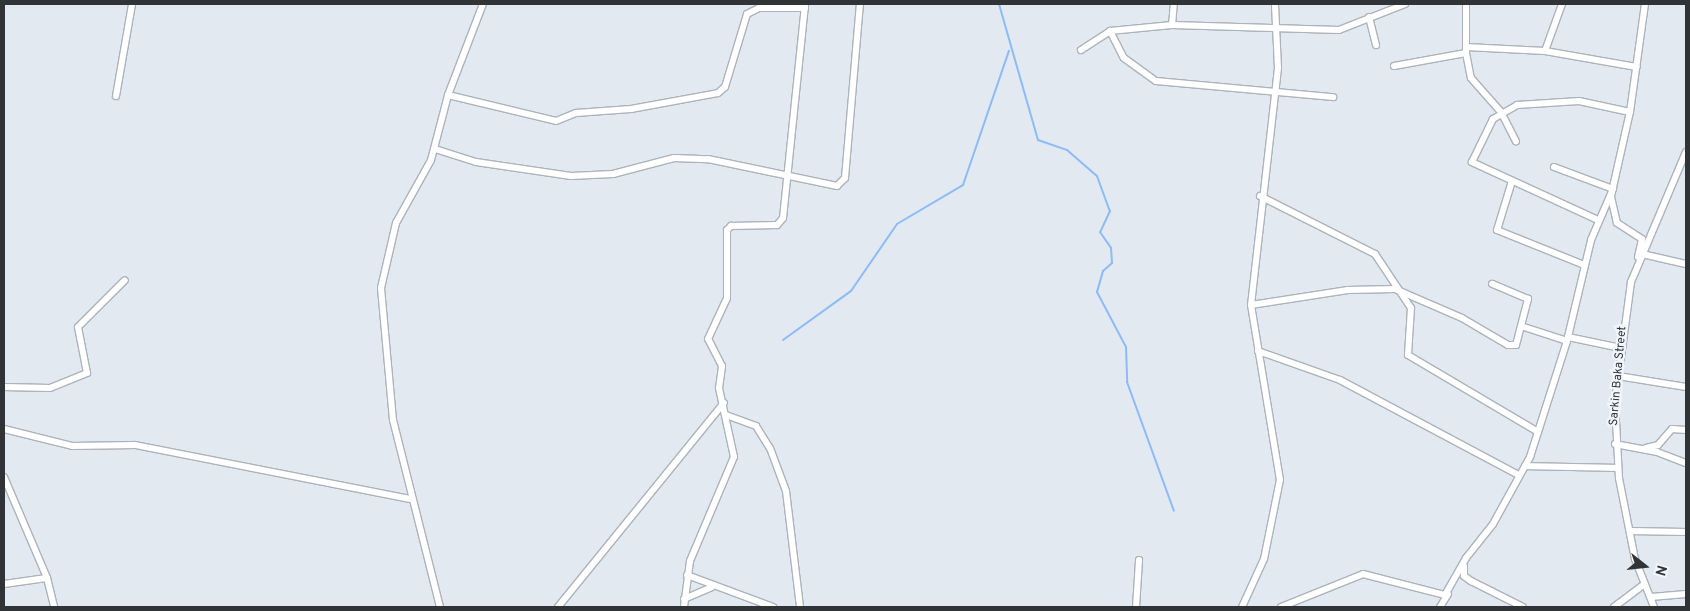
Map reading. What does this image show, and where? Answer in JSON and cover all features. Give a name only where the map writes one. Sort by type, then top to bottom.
[{"type":"street","points":[[116,96],[132,4]]},
{"type":"street","points":[[440,607],[433,566],[410,499],[393,420],[381,288],[396,223],[435,149],[448,95],[483,4]]},
{"type":"street","points":[[435,149],[476,162],[571,176],[613,174],[674,158],[722,160],[828,186],[837,186],[845,178],[860,4]]},
{"type":"street","points":[[1172,25],[1174,4]]},
{"type":"street","points":[[1242,607],[1264,559],[1280,480],[1251,305],[1260,196],[1273,90],[1278,68],[1275,4]]},
{"type":"street","points":[[1081,50],[1110,31],[1172,25],[1275,26],[1339,30],[1405,4]]},
{"type":"street","points":[[1466,4],[1466,50],[1472,78],[1501,112],[1516,141]]},
{"type":"street","points":[[1545,51],[1562,4]]},
{"type":"street","points":[[1282,607],[1362,574],[1445,595],[1466,558],[1493,524],[1525,466],[1538,432],[1568,339],[1584,265],[1598,220],[1613,189],[1630,112],[1645,4]]},
{"type":"street","points":[[448,95],[556,121],[576,113],[631,109],[718,93],[725,87],[747,14],[759,8],[805,6],[788,175],[781,222],[727,230],[727,298],[708,339],[722,366],[724,403],[732,466],[686,575],[684,607]]},
{"type":"street","points":[[1369,17],[1376,45]]},
{"type":"street","points":[[1110,31],[1124,58],[1156,81],[1273,90],[1333,97]]},
{"type":"street","points":[[1394,66],[1466,50],[1545,51],[1637,67]]},
{"type":"street","points":[[1598,220],[1473,164],[1501,112],[1517,105],[1579,101],[1630,112]]},
{"type":"street","name":"Sarkin Baka Street","points":[[1654,607],[1644,584],[1630,530],[1618,468],[1615,444],[1618,376],[1631,282],[1684,164],[1686,152]]},
{"type":"street","points":[[1554,167],[1613,189]]},
{"type":"street","points":[[1512,181],[1497,230],[1584,265]]},
{"type":"street","points":[[1613,189],[1617,223],[1642,239],[1631,282]]},
{"type":"street","points":[[1260,196],[1375,254],[1395,288],[1411,308],[1408,355],[1538,432]]},
{"type":"street","points":[[1642,254],[1686,264]]},
{"type":"street","points":[[4,387],[50,388],[87,373],[78,327],[125,280]]},
{"type":"street","points":[[1251,305],[1395,288],[1462,318],[1508,345],[1516,345],[1524,327],[1528,299],[1492,284]]},
{"type":"street","points":[[1524,327],[1568,339],[1621,348]]},
{"type":"street","points":[[1258,351],[1340,380],[1519,475]]},
{"type":"street","points":[[1618,376],[1686,387]]},
{"type":"street","points":[[558,607],[724,403]]},
{"type":"street","points":[[726,415],[756,426],[770,448],[786,491],[800,607]]},
{"type":"street","points":[[4,429],[72,446],[135,445],[410,499]]},
{"type":"street","points":[[1645,448],[1658,445],[1672,429],[1686,430]]},
{"type":"street","points":[[1615,444],[1645,448],[1686,463]]},
{"type":"street","points":[[1525,466],[1618,468]]},
{"type":"street","points":[[4,477],[48,578],[54,607]]},
{"type":"street","points":[[1630,530],[1686,532]]},
{"type":"street","points":[[1440,607],[1462,572],[1466,558]]},
{"type":"street","points":[[1136,607],[1139,560]]},
{"type":"street","points":[[1462,572],[1523,607]]},
{"type":"street","points":[[686,575],[712,588],[773,607]]},
{"type":"street","points":[[4,584],[48,578]]},
{"type":"street","points":[[1614,607],[1644,584]]},
{"type":"street","points":[[684,599],[712,588]]},
{"type":"street","points":[[1651,597],[1686,594]]},
{"type":"waterway","points":[[999,4],[1038,140],[1067,150],[1097,176],[1110,211],[1100,232],[1111,248],[1112,263],[1103,271],[1097,292],[1126,347],[1127,382],[1174,511]]},
{"type":"waterway","points":[[783,340],[851,291],[897,224],[963,185],[1009,51]]}]
